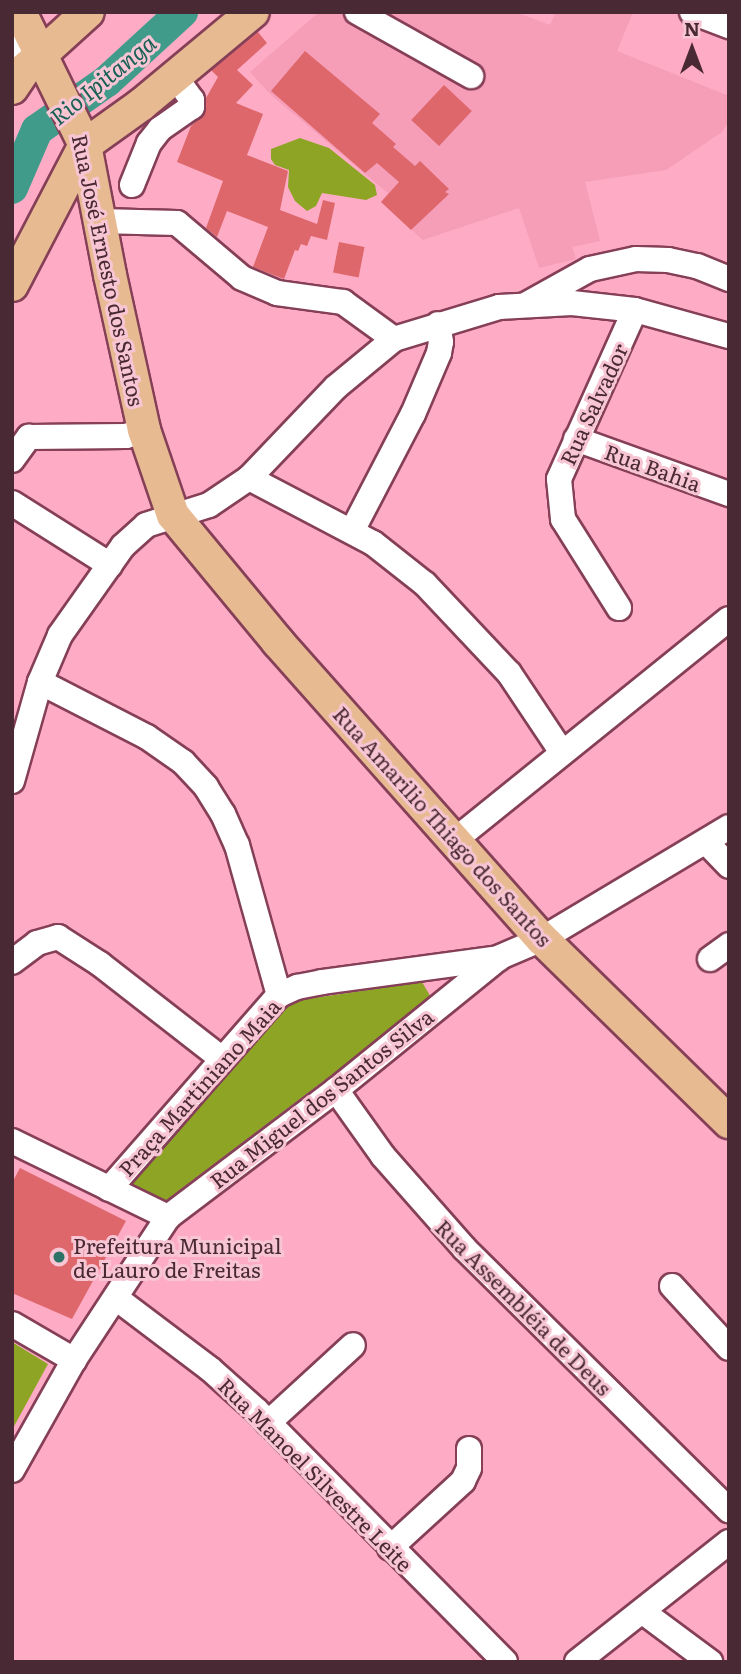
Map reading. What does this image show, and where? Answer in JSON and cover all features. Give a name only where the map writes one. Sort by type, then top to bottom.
[{"type":"main road","points":[[12,88],[24,70],[29,36],[88,12]]},
{"type":"main road","points":[[12,285],[83,137],[175,77],[253,12]]},
{"type":"main road","name":"Rua José Ernesto dos Santos","points":[[29,36],[83,137],[144,430],[173,515]]},
{"type":"main road","name":"Rua Amarilio Thiago dos Santos","points":[[173,515],[278,642],[542,939],[729,1122]]},
{"type":"street","points":[[356,12],[471,76]]},
{"type":"street","points":[[692,12],[729,26]]},
{"type":"street","points":[[132,185],[149,143],[160,129],[192,107],[192,100],[175,77]]},
{"type":"street","points":[[100,220],[177,223],[242,278],[278,293],[343,302],[394,339]]},
{"type":"street","points":[[527,304],[590,269],[636,259],[668,260],[697,266],[729,279]]},
{"type":"street","points":[[12,781],[40,682],[60,635],[123,546],[146,525],[209,505],[249,478],[336,387],[394,339],[499,307],[572,303],[635,310],[729,336]]},
{"type":"street","name":"Rua Salvador","points":[[619,608],[563,519],[559,479],[576,439],[605,384],[635,310]]},
{"type":"street","points":[[352,531],[413,414],[439,353],[438,324]]},
{"type":"street","points":[[12,460],[29,437],[126,436],[144,430]]},
{"type":"street","name":"Rua Bahia","points":[[576,439],[729,494]]},
{"type":"street","points":[[249,478],[373,543],[425,584],[509,673],[561,751]]},
{"type":"street","points":[[12,503],[110,565]]},
{"type":"street","points":[[455,840],[561,751],[729,619]]},
{"type":"street","points":[[40,682],[146,737],[183,762],[206,787],[223,814],[237,845],[279,995]]},
{"type":"street","name":"Rua Miguel dos Santos Silva","points":[[12,1470],[74,1360],[168,1217],[336,1090],[500,957],[542,939],[729,827]]},
{"type":"street","points":[[706,842],[729,866]]},
{"type":"street","points":[[12,962],[37,943],[58,937],[100,964],[222,1059]]},
{"type":"street","name":"Praça Martiniano Maia","points":[[109,1189],[279,995],[297,987],[500,957]]},
{"type":"street","points":[[425,968],[437,988],[436,1009]]},
{"type":"street","name":"Rua Assembléia de Deus","points":[[336,1090],[383,1156],[464,1248],[729,1510]]},
{"type":"street","points":[[12,1141],[168,1217]]},
{"type":"street","points":[[672,1286],[729,1348]]},
{"type":"street","name":"Rua Manoel Silvestre Leite","points":[[116,1298],[210,1369],[268,1423],[505,1662]]},
{"type":"street","points":[[12,1324],[74,1360]]},
{"type":"street","points":[[268,1423],[353,1345]]},
{"type":"street","points":[[390,1548],[463,1480],[469,1468],[469,1449]]},
{"type":"street","points":[[577,1662],[729,1542]]},
{"type":"street","points":[[643,1612],[710,1662]]},
{"type":"shaded area","points":[[319,12],[515,12],[550,25],[556,12],[633,12],[617,51],[729,96],[729,121],[722,132],[666,170],[585,182],[600,241],[572,247],[576,259],[539,268],[519,208],[423,240],[381,202],[388,193],[271,95],[250,72]]},
{"type":"green space","points":[[300,138],[329,148],[375,185],[377,195],[366,200],[322,193],[316,206],[307,211],[295,201],[288,187],[289,170],[275,165],[271,159],[271,149]]},
{"type":"green space","points":[[422,982],[432,999],[164,1202],[115,1180],[287,1002]]},
{"type":"green space","points":[[12,1342],[48,1364],[12,1430]]},
{"type":"building","points":[[258,32],[267,43],[237,70],[253,85],[236,103],[263,114],[247,155],[288,171],[280,210],[317,224],[323,200],[335,203],[327,240],[311,236],[307,246],[301,244],[298,251],[295,250],[284,279],[253,267],[268,227],[227,211],[217,237],[206,228],[223,181],[177,162],[191,126],[205,113],[206,98],[218,77],[211,70]]},
{"type":"building","points":[[305,51],[380,114],[372,123],[396,144],[393,147],[415,166],[420,161],[449,189],[445,192],[449,194],[411,230],[381,202],[399,182],[377,163],[365,173],[271,91]]},
{"type":"building","points":[[444,85],[472,111],[439,146],[411,120]]},
{"type":"building","points":[[339,242],[365,247],[359,277],[333,272]]},
{"type":"building","name":"Prefeitura Municipal de Lauro de Freitas","points":[[20,1168],[126,1221],[72,1319],[12,1293],[12,1183]]},
{"type":"waterway","name":"Rio Ipitanga","points":[[12,188],[37,130],[107,81],[182,12]]},
{"type":"place","name":"Prefeitura Municipal de Lauro de Freitas","points":[[59,1257]]}]
